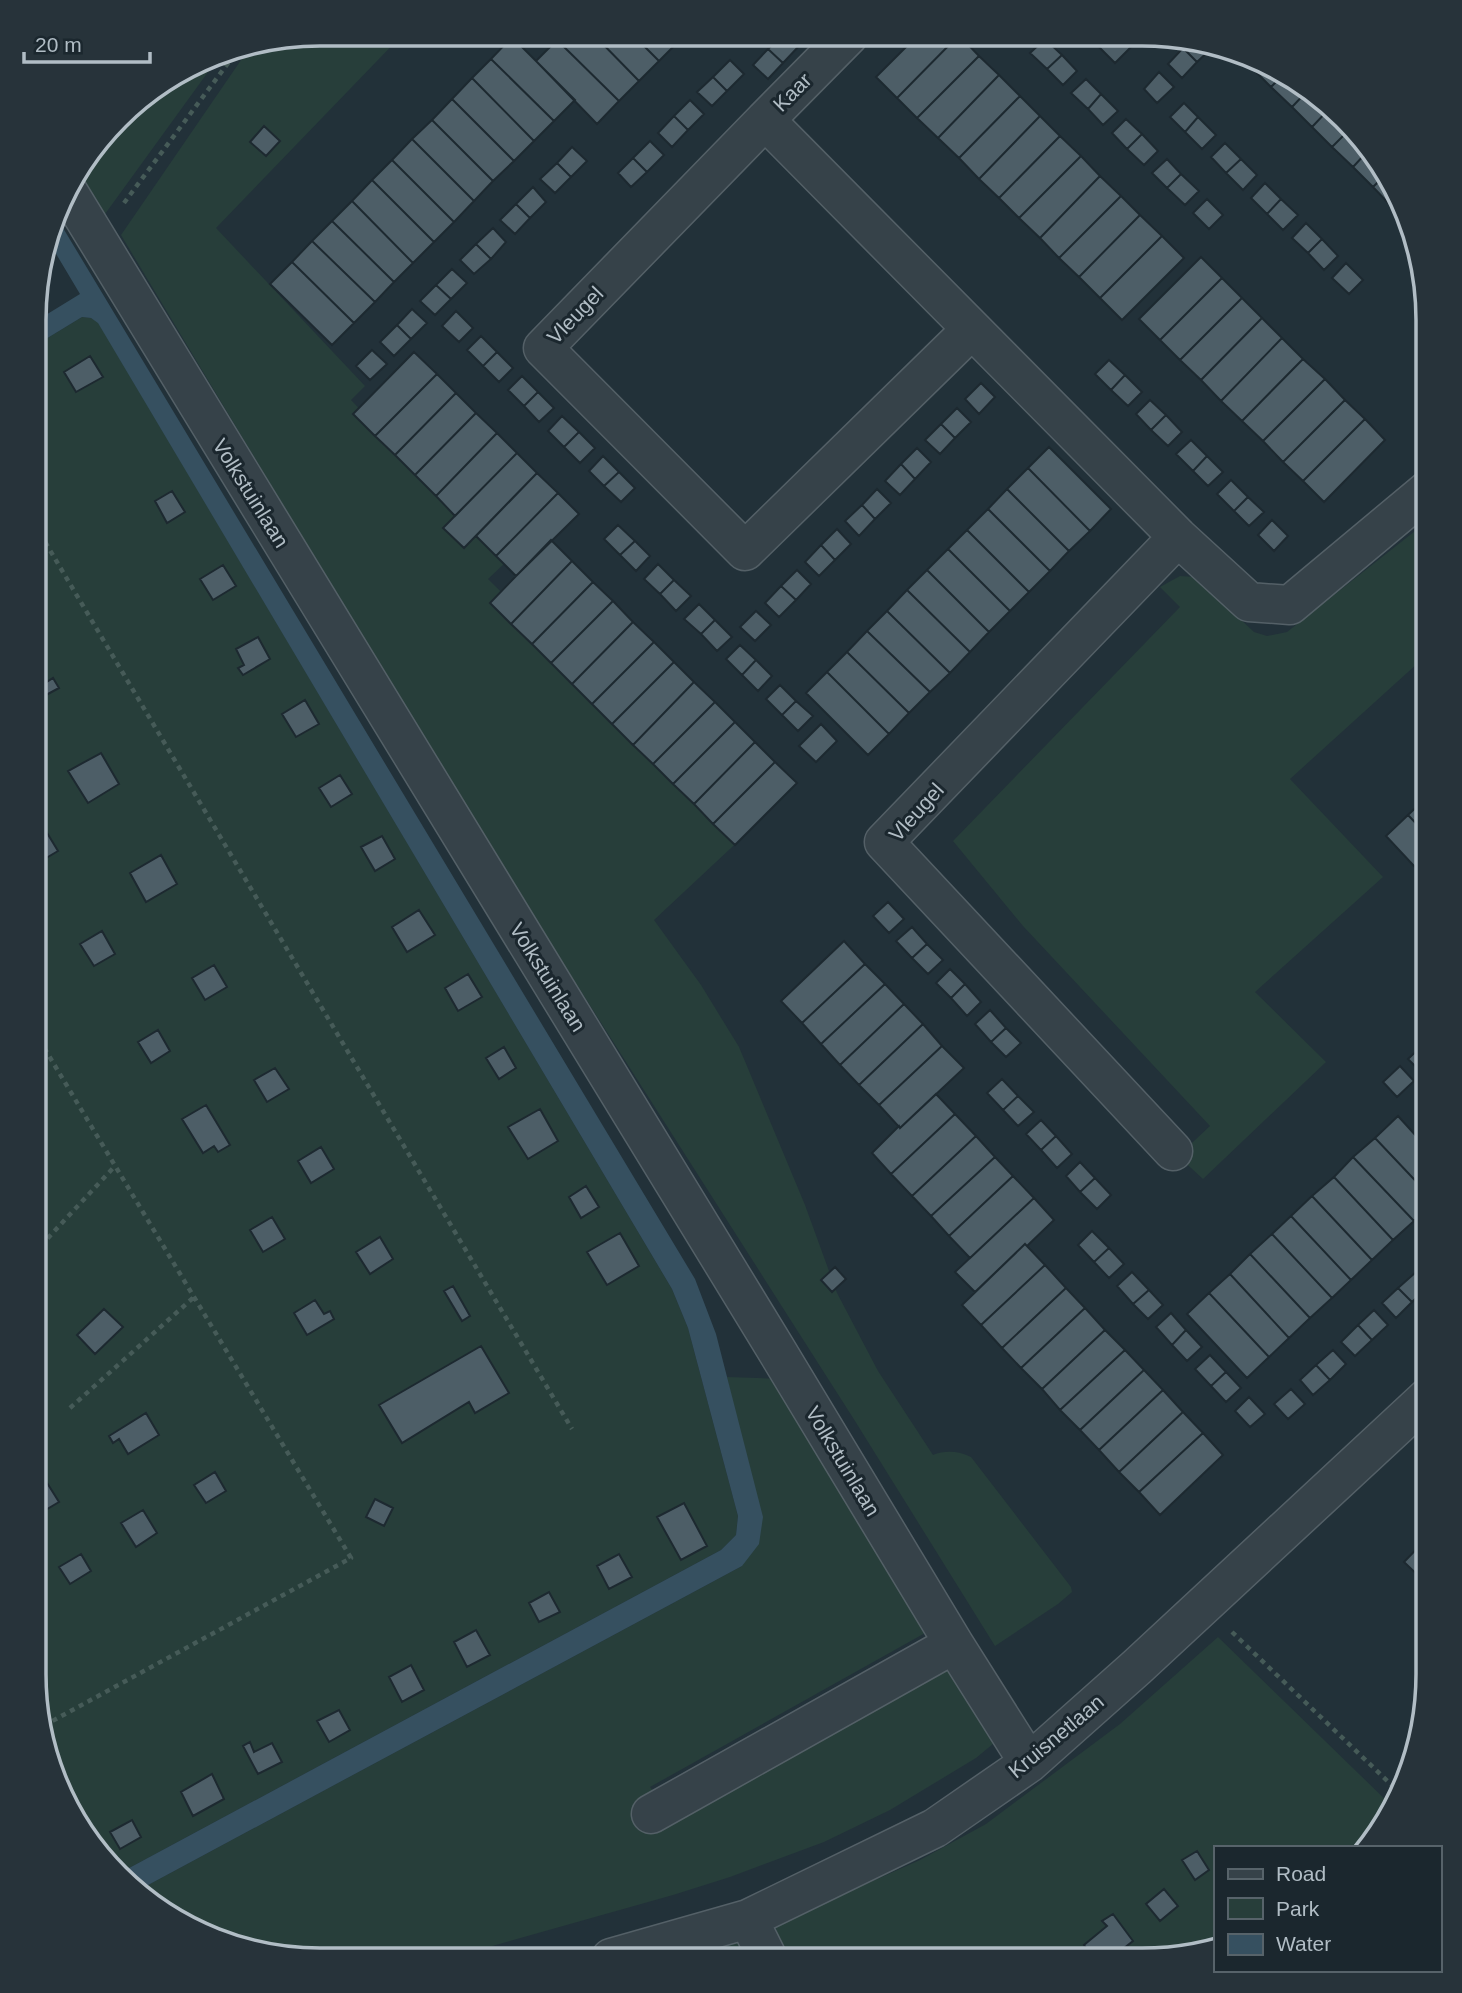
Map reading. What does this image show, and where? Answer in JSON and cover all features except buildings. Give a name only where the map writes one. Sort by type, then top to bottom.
[{"type":"street","name":"Kaar","points":[[765,120],[838,46]]},
{"type":"street","points":[[765,120],[1178,537],[1249,602],[1290,605],[1416,500]]},
{"type":"street","name":"Vleugel","points":[[765,120],[543,348],[745,551],[971,330]]},
{"type":"street","name":"Volkstuinlaan","points":[[73,200],[1029,1763]]},
{"type":"street","name":"Vleugel","points":[[1173,1151],[884,842],[1178,537]]},
{"type":"street","name":"Kruisnetlaan","points":[[646,1948],[748,1919],[936,1828],[1029,1763],[1416,1408]]},
{"type":"street","points":[[651,1814],[954,1644]]},
{"type":"street","points":[[748,1919],[762,1948]]},
{"type":"path","points":[[96,240],[230,61]]},
{"type":"path","points":[[46,544],[572,1429]]},
{"type":"path","points":[[46,1051],[351,1558],[50,1722]]},
{"type":"path","points":[[46,1240],[116,1166]]},
{"type":"path","points":[[70,1408],[194,1297]]},
{"type":"path","points":[[1203,1605],[1392,1786]]},
{"type":"green space","points":[[302,46],[391,46],[216,228],[365,386],[351,400],[506,562],[488,579],[746,834],[654,920],[701,985],[739,1047],[805,1205],[837,1293],[878,1371],[933,1455],[952,1452],[971,1457],[1071,1587],[1072,1592],[1058,1604],[995,1646],[855,1421],[473,822],[121,235],[243,57]]},
{"type":"green space","points":[[211,68],[100,221],[80,187],[102,153],[126,126],[153,102]]},
{"type":"green space","points":[[82,317],[98,322],[672,1289],[688,1328],[738,1516],[736,1535],[721,1550],[128,1869],[92,1826],[66,1778],[51,1727],[46,1691],[46,339]]},
{"type":"green space","points":[[1416,530],[1416,665],[1290,779],[1383,877],[1255,992],[1326,1062],[1203,1179],[1178,1156],[1210,1126],[1023,926],[953,841],[1180,607],[1160,587],[1180,576],[1195,577],[1254,632],[1267,636],[1287,632]]},
{"type":"green space","points":[[727,1377],[781,1379],[934,1628],[650,1787],[674,1816],[947,1665],[1005,1734],[976,1758],[890,1810],[824,1842],[673,1895],[485,1948],[320,1948],[266,1942],[232,1933],[198,1919],[147,1886],[742,1566],[735,1413]]},
{"type":"green space","points":[[1218,1637],[1385,1800],[1355,1846],[1214,1846],[1213,1938],[1142,1948],[781,1948],[774,1920],[794,1916],[920,1860],[986,1824],[1120,1724]]},
{"type":"green space","points":[[735,1930],[747,1948],[668,1948]]},
{"type":"water","points":[[62,226],[695,1279],[716,1334],[763,1517],[759,1544],[742,1566],[147,1886],[128,1869],[721,1550],[736,1535],[738,1516],[688,1328],[672,1289],[98,323],[91,318],[82,317],[46,339],[46,315],[80,294],[54,251]]}]
